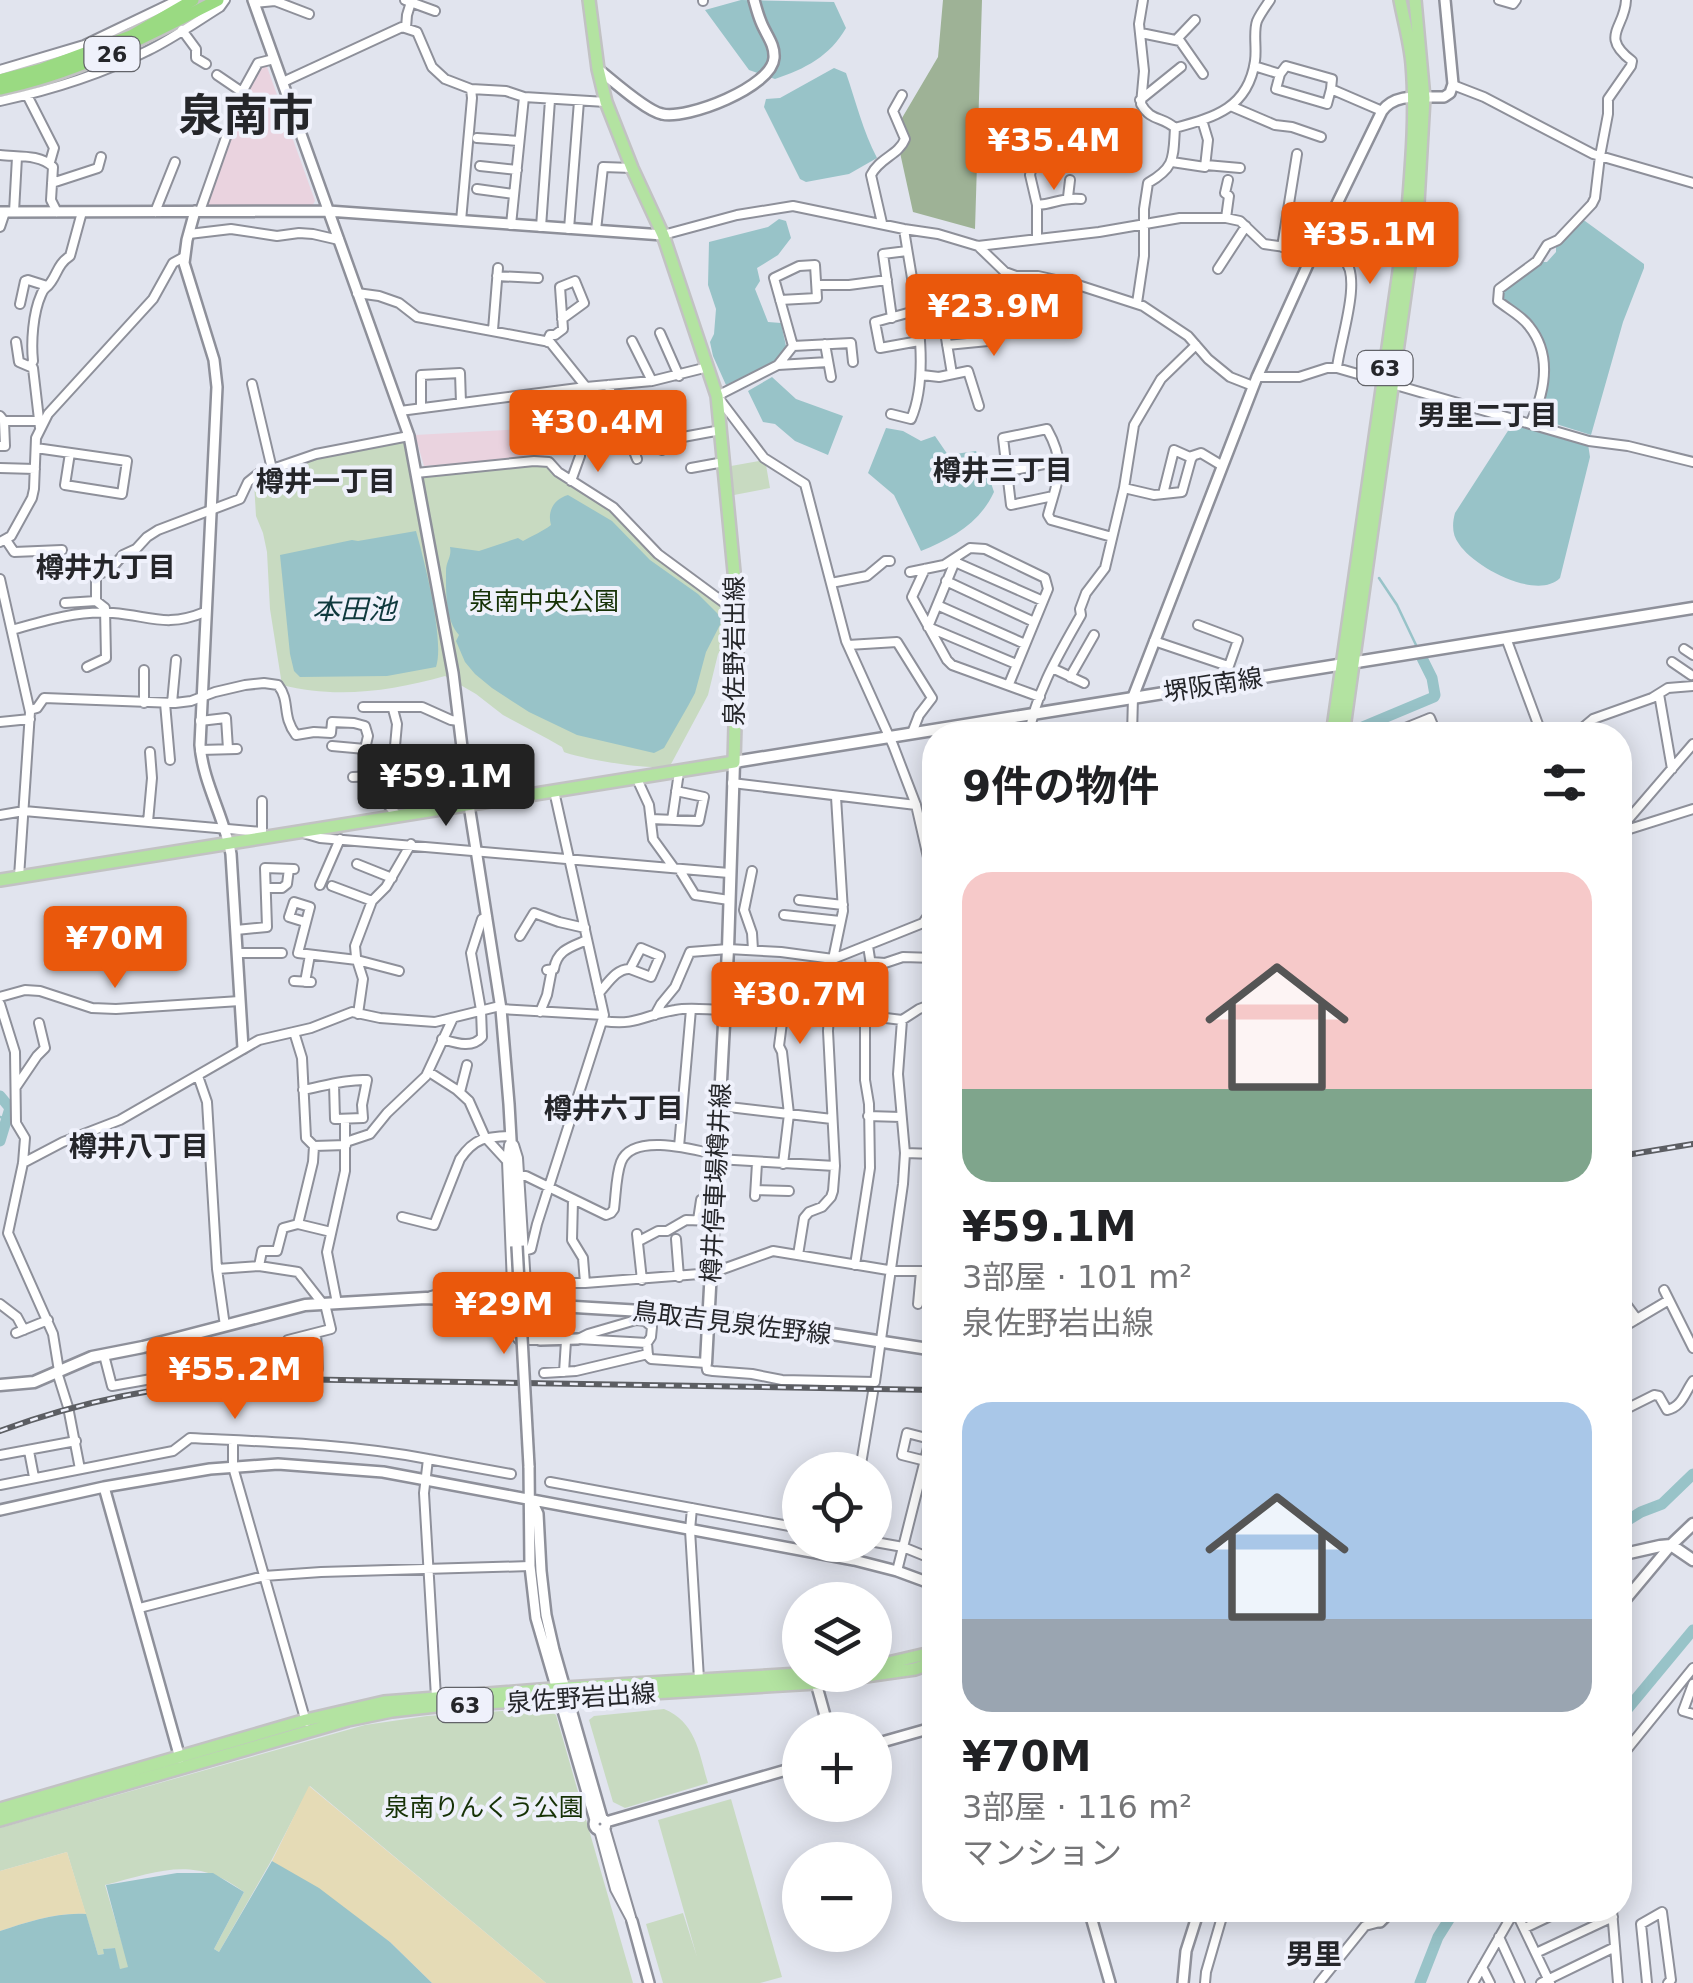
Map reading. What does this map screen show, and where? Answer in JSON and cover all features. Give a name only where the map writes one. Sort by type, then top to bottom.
[{"type":"highway","name":"26","points":[[0,80],[42,69],[130,36],[193,0]]},
{"type":"highway","name":"26","points":[[0,89],[108,56],[221,0]]},
{"type":"main road","name":"泉佐野岩出線","points":[[0,880],[734,762],[738,612],[717,396],[663,235],[606,102],[589,0]]},
{"type":"main road","name":"63","points":[[1400,0],[1419,98]]},
{"type":"main road","name":"63","points":[[1344,722],[1348,663],[1388,382],[1419,98],[1415,0]]},
{"type":"main road","name":"堺阪南線","points":[[984,722],[1693,608]]},
{"type":"main road","name":"63","points":[[1335,722],[1348,663]]},
{"type":"main road","name":"堺阪南線","points":[[734,762],[922,732]]},
{"type":"main road","name":"樽井停車場樽井線","points":[[706,1363],[734,762]]},
{"type":"main road","name":"鳥取吉見泉佐野線","points":[[0,1385],[34,1382],[104,1355],[305,1305],[426,1298],[710,1316],[922,1348]]},
{"type":"main road","points":[[1675,1547],[1693,1524]]},
{"type":"main road","points":[[1632,1553],[1660,1546],[1675,1547],[1693,1560]]},
{"type":"main road","points":[[892,1662],[922,1655]]},
{"type":"main road","name":"泉佐野岩出線","points":[[892,1673],[922,1667]]},
{"type":"main road","name":"泉佐野岩出線","points":[[0,1809],[307,1726],[392,1711],[699,1679],[782,1675]]},
{"type":"main road","name":"泉佐野岩出線","points":[[0,1820],[384,1702],[782,1684]]},
{"type":"street","points":[[0,70],[84,45],[178,0]]},
{"type":"street","points":[[0,101],[113,67],[220,8],[221,0]]},
{"type":"street","points":[[310,14],[275,0],[254,2],[409,436],[453,673],[501,1008],[528,1304],[526,1336]]},
{"type":"street","points":[[598,69],[658,114],[694,111],[730,98],[757,82],[773,66],[773,47],[754,0]]},
{"type":"street","points":[[1144,0],[1139,24],[1144,71],[1140,100],[1150,116],[1168,121],[1176,128]]},
{"type":"street","points":[[1176,128],[1233,108],[1254,66],[1256,23],[1270,0]]},
{"type":"street","points":[[1132,722],[1132,698],[1255,381],[1382,112],[1391,101],[1450,93],[1445,0]]},
{"type":"street","points":[[1499,0],[1513,4],[1516,0]]},
{"type":"street","points":[[1530,424],[1545,382],[1545,364],[1531,328],[1498,302],[1498,289],[1537,260],[1547,244],[1558,240],[1592,204],[1608,99],[1632,61],[1617,47],[1614,34],[1626,0]]},
{"type":"street","points":[[406,28],[408,1],[430,6]]},
{"type":"street","points":[[1176,40],[1195,20]]},
{"type":"street","points":[[282,82],[402,27],[417,32],[432,67],[444,78],[471,89],[550,100],[606,102]]},
{"type":"street","points":[[182,30],[196,49],[196,58],[206,64]]},
{"type":"street","points":[[1141,33],[1180,41],[1203,74]]},
{"type":"street","points":[[244,1048],[229,842],[206,780],[200,750],[217,379],[184,257],[188,234],[242,92],[258,63],[274,59]]},
{"type":"street","points":[[1254,66],[1280,74]]},
{"type":"street","points":[[1286,66],[1332,79],[1331,89],[1327,104],[1276,90],[1286,66]]},
{"type":"street","points":[[1140,100],[1180,68]]},
{"type":"street","points":[[217,75],[242,92]]},
{"type":"street","points":[[1452,85],[1600,156],[1693,182]]},
{"type":"street","points":[[461,221],[471,89]]},
{"type":"street","points":[[1331,89],[1382,112]]},
{"type":"street","points":[[882,224],[871,174],[882,159],[904,144],[893,111],[902,94]]},
{"type":"street","points":[[27,95],[54,148],[50,162]]},
{"type":"street","points":[[511,225],[524,97]]},
{"type":"street","points":[[540,227],[550,100]]},
{"type":"street","points":[[570,229],[579,101]]},
{"type":"street","points":[[1233,108],[1274,126],[1322,136]]},
{"type":"street","points":[[1202,120],[1208,140],[1206,165]]},
{"type":"street","points":[[1137,304],[1148,183],[1167,172],[1176,128]]},
{"type":"street","points":[[476,138],[520,141]]},
{"type":"street","points":[[1037,238],[1037,205],[1030,175],[1038,144]]},
{"type":"street","points":[[1282,248],[1298,154]]},
{"type":"street","points":[[0,155],[50,162],[51,200],[58,212]]},
{"type":"street","points":[[0,228],[17,157]]},
{"type":"street","points":[[52,183],[98,168],[101,157]]},
{"type":"street","points":[[155,212],[176,162]]},
{"type":"street","points":[[1172,162],[1205,168],[1240,168]]},
{"type":"street","points":[[480,166],[517,170]]},
{"type":"street","points":[[596,230],[603,167],[632,168]]},
{"type":"street","points":[[1068,197],[1070,180]]},
{"type":"street","points":[[1226,218],[1228,180]]},
{"type":"street","points":[[477,190],[514,194]]},
{"type":"street","points":[[1037,205],[1068,197],[1081,199]]},
{"type":"street","points":[[6,212],[328,211],[663,235],[793,206],[938,234],[978,246],[1145,226],[1180,218],[1226,218],[1246,226],[1264,244],[1314,250],[1342,258],[1348,265],[1350,300],[1337,368]]},
{"type":"street","points":[[30,365],[34,361],[32,350],[41,294],[60,263],[70,256],[82,212]]},
{"type":"street","points":[[1218,270],[1246,226]]},
{"type":"street","points":[[188,234],[231,228],[277,236],[314,234],[339,240]]},
{"type":"street","points":[[891,414],[911,419],[919,402],[922,375],[904,229]]},
{"type":"street","points":[[978,246],[1005,272],[1078,285],[1137,304],[1188,336],[1230,377],[1255,381],[1286,379],[1337,368],[1589,441],[1693,462]]},
{"type":"street","points":[[892,318],[883,254],[907,251]]},
{"type":"street","points":[[40,425],[53,406],[153,299],[173,263],[184,257]]},
{"type":"street","points":[[780,300],[817,298],[815,265],[800,266],[774,278],[792,346]]},
{"type":"street","points":[[493,330],[498,272],[538,278]]},
{"type":"street","points":[[20,304],[28,280],[47,286]]},
{"type":"street","points":[[818,285],[887,280]]},
{"type":"street","points":[[547,342],[550,335],[563,330],[562,319],[560,287],[575,282],[584,302],[562,319]]},
{"type":"street","points":[[357,294],[399,302],[417,317],[547,342],[586,387]]},
{"type":"street","points":[[915,311],[875,322],[880,348],[919,341]]},
{"type":"street","points":[[947,345],[988,341],[988,319],[943,320],[947,345],[952,374]]},
{"type":"street","points":[[660,332],[679,376]]},
{"type":"street","points":[[632,341],[652,381]]},
{"type":"street","points":[[16,342],[19,362],[33,368],[40,425],[32,498],[12,536],[3,541],[14,552],[62,550]]},
{"type":"street","points":[[792,346],[851,343],[853,362]]},
{"type":"street","points":[[824,344],[830,377]]},
{"type":"street","points":[[1031,722],[1052,668],[1081,615],[1086,592],[1105,568],[1134,424],[1161,379],[1196,345]]},
{"type":"street","points":[[778,365],[792,346]]},
{"type":"street","points":[[828,362],[778,365],[717,396],[764,458],[805,484],[848,646],[889,737],[916,805],[922,831]]},
{"type":"street","points":[[400,411],[652,381],[708,367]]},
{"type":"street","points":[[922,375],[939,377],[968,370],[979,406]]},
{"type":"street","points":[[421,408],[420,375],[460,372],[461,403]]},
{"type":"street","points":[[252,384],[272,469]]},
{"type":"street","points":[[608,385],[638,459]]},
{"type":"street","points":[[570,481],[580,456],[580,415],[586,387]]},
{"type":"street","points":[[0,446],[5,446],[2,418],[40,425]]},
{"type":"street","points":[[1053,496],[1010,505],[1002,438],[1047,429],[1056,447],[1060,470],[1048,516],[1112,537]]},
{"type":"street","points":[[662,450],[683,437],[721,430]]},
{"type":"street","points":[[96,601],[96,575],[110,570],[123,554],[136,549],[158,530],[240,498],[248,482],[258,474],[316,454],[409,436]]},
{"type":"street","points":[[36,448],[126,461],[122,494],[66,485],[70,453]]},
{"type":"street","points":[[1163,494],[1174,450],[1192,458]]},
{"type":"street","points":[[1124,488],[1154,495],[1182,492],[1192,458],[1200,453],[1221,465]]},
{"type":"street","points":[[1005,472],[1059,461]]},
{"type":"street","points":[[416,473],[549,462],[570,481],[613,507],[658,554],[738,612]]},
{"type":"street","points":[[692,468],[724,462]]},
{"type":"street","points":[[0,468],[35,469]]},
{"type":"street","points":[[910,572],[944,565],[970,548],[985,549],[1045,578],[1048,589],[1009,684]]},
{"type":"street","points":[[831,584],[867,576],[890,560]]},
{"type":"street","points":[[928,627],[955,560]]},
{"type":"street","points":[[955,560],[1043,601]]},
{"type":"street","points":[[925,569],[912,597],[943,655],[952,665],[1040,698]]},
{"type":"street","points":[[0,579],[30,714],[19,877]]},
{"type":"street","points":[[946,581],[1034,622]]},
{"type":"street","points":[[65,603],[96,601],[107,613],[106,658],[87,666]]},
{"type":"street","points":[[937,604],[1025,644]]},
{"type":"street","points":[[0,634],[11,627],[51,618],[107,613],[176,621],[205,612]]},
{"type":"street","points":[[1198,625],[1238,640],[1224,683]]},
{"type":"street","points":[[928,627],[1016,664]]},
{"type":"street","points":[[1070,676],[1094,635]]},
{"type":"street","points":[[1506,638],[1537,722]]},
{"type":"street","points":[[1154,641],[1228,666]]},
{"type":"street","points":[[848,646],[897,642],[932,698],[918,715],[912,734]]},
{"type":"street","points":[[1684,648],[1693,655]]},
{"type":"street","points":[[170,760],[169,703],[176,660]]},
{"type":"street","points":[[1589,722],[1668,688],[1690,685],[1692,673],[1672,662]]},
{"type":"street","points":[[1052,668],[1084,684]]},
{"type":"street","points":[[144,670],[144,703]]},
{"type":"street","points":[[0,709],[3,722],[30,714],[44,698],[169,703],[264,683],[278,685],[296,735],[331,733],[332,722],[364,726],[368,736],[365,749],[332,746]]},
{"type":"street","points":[[1659,694],[1672,769]]},
{"type":"street","points":[[363,707],[422,707],[459,720]]},
{"type":"street","points":[[393,768],[397,724],[394,709]]},
{"type":"street","points":[[200,722],[226,718],[232,749],[200,750]]},
{"type":"street","points":[[1632,817],[1693,744]]},
{"type":"street","points":[[148,822],[150,752]]},
{"type":"street","points":[[672,820],[680,772]]},
{"type":"street","points":[[353,777],[376,774],[377,793],[398,816]]},
{"type":"street","points":[[637,778],[649,805],[654,839],[695,896],[728,900]]},
{"type":"street","points":[[732,783],[916,805]]},
{"type":"street","points":[[521,1249],[531,1249],[603,1018],[554,791]]},
{"type":"street","points":[[651,819],[700,822],[704,797],[676,792]]},
{"type":"street","points":[[798,1256],[804,1218],[831,1197],[834,1166],[829,1011],[843,905],[836,797]]},
{"type":"street","points":[[0,815],[24,811],[224,828],[262,835],[262,801]]},
{"type":"street","points":[[1632,827],[1693,809]]},
{"type":"street","points":[[299,832],[340,840],[729,873]]},
{"type":"street","points":[[320,885],[340,840]]},
{"type":"street","points":[[358,1014],[363,979],[355,946],[372,900],[386,887],[411,844]]},
{"type":"street","points":[[357,864],[392,878]]},
{"type":"street","points":[[236,930],[268,927],[266,888],[265,868],[291,869],[282,888],[266,888]]},
{"type":"street","points":[[752,872],[744,910],[753,950]]},
{"type":"street","points":[[332,886],[372,900]]},
{"type":"street","points":[[799,900],[843,905]]},
{"type":"street","points":[[520,936],[534,913],[585,928]]},
{"type":"street","points":[[784,915],[840,922]]},
{"type":"street","points":[[442,1039],[462,1044],[479,1041],[483,1030],[470,953],[482,920],[487,917]]},
{"type":"street","points":[[306,922],[298,954],[357,960],[400,971]]},
{"type":"street","points":[[654,1015],[675,988],[690,952],[753,950],[833,959],[922,923]]},
{"type":"street","points":[[540,1012],[550,970],[560,952],[587,940]]},
{"type":"street","points":[[855,1265],[870,1168],[865,1080],[871,962],[868,946]]},
{"type":"street","points":[[237,953],[282,953]]},
{"type":"street","points":[[294,981],[308,982],[310,955]]},
{"type":"street","points":[[871,962],[922,958]]},
{"type":"street","points":[[599,993],[621,969],[630,969]]},
{"type":"street","points":[[80,1469],[53,1334],[4,1233],[23,1163],[25,1138],[16,1122],[15,1052],[0,1001],[25,990],[92,1008],[116,1010],[240,1001]]},
{"type":"street","points":[[23,1163],[120,1120],[270,1036],[311,1028],[352,1012],[444,1022],[480,1010],[501,1008],[632,1023],[680,1009],[756,1010],[782,1015],[779,1046],[789,1114],[783,1164]]},
{"type":"street","points":[[829,1011],[902,1020],[922,1008]]},
{"type":"street","points":[[679,1147],[691,1009]]},
{"type":"street","points":[[314,1146],[346,1143],[370,1134],[429,1072],[454,1018]]},
{"type":"street","points":[[646,1343],[651,1359],[706,1363],[709,1370],[782,1380],[874,1382],[903,1184],[905,1153],[898,1074],[902,1020]]},
{"type":"street","points":[[14,1090],[46,1048],[39,1023]]},
{"type":"street","points":[[294,1032],[302,1058],[306,1138],[314,1146],[298,1224]]},
{"type":"street","points":[[460,1092],[468,1065]]},
{"type":"street","points":[[429,1072],[460,1092],[474,1108],[486,1137],[506,1162]]},
{"type":"street","points":[[198,1076],[208,1102],[217,1268],[225,1326]]},
{"type":"street","points":[[304,1090],[334,1084],[368,1080],[363,1118],[336,1118],[334,1084]]},
{"type":"street","points":[[720,1106],[832,1119]]},
{"type":"street","points":[[868,1116],[902,1117]]},
{"type":"street","points":[[316,1333],[318,1369],[290,1368],[288,1340],[316,1333],[331,1330],[327,1252],[346,1171],[345,1119]]},
{"type":"street","points":[[402,1217],[434,1225],[460,1159],[472,1144],[486,1137],[511,1136]]},
{"type":"street","points":[[511,1136],[506,1162],[516,1338],[646,1343],[652,1337],[652,1327],[636,1320],[578,1340]]},
{"type":"street","points":[[511,1136],[519,1176],[530,1566],[536,1618],[602,1823],[614,1890],[632,1921],[650,1983]]},
{"type":"street","points":[[519,1176],[611,1214],[624,1156],[633,1150],[662,1144],[717,1157],[834,1166]]},
{"type":"street","points":[[905,1153],[922,1154]]},
{"type":"street","points":[[758,1162],[756,1193],[790,1191]]},
{"type":"street","points":[[573,1200],[572,1240],[584,1258],[585,1283]]},
{"type":"street","points":[[698,1220],[700,1200],[715,1200]]},
{"type":"street","points":[[642,1280],[638,1238],[667,1231],[686,1220],[714,1221]]},
{"type":"street","points":[[259,1266],[262,1251],[277,1251],[283,1228],[298,1224],[331,1232]]},
{"type":"street","points":[[676,1240],[679,1277]]},
{"type":"street","points":[[526,1284],[712,1273],[773,1251],[890,1270],[921,1271],[918,1304]]},
{"type":"street","points":[[217,1268],[259,1266],[298,1272],[328,1304]]},
{"type":"street","points":[[426,1298],[512,1284]]},
{"type":"street","points":[[1664,1290],[1693,1348]]},
{"type":"street","points":[[1632,1322],[1669,1300]]},
{"type":"street","points":[[0,1304],[17,1317],[20,1332],[48,1320]]},
{"type":"street","points":[[1632,1312],[1637,1319]]},
{"type":"street","points":[[564,1372],[566,1341]]},
{"type":"street","points":[[104,1355],[112,1386],[157,1378],[151,1345]]},
{"type":"street","points":[[544,1373],[648,1354]]},
{"type":"street","points":[[1632,1406],[1654,1395],[1660,1396],[1667,1410],[1671,1410],[1680,1404],[1693,1380]]},
{"type":"street","points":[[863,1452],[873,1392]]},
{"type":"street","points":[[922,1436],[907,1433],[902,1454],[922,1460]]},
{"type":"street","points":[[0,1485],[174,1451],[190,1438],[365,1449],[511,1474]]},
{"type":"street","points":[[233,1440],[234,1466],[307,1726]]},
{"type":"street","points":[[0,1455],[76,1441]]},
{"type":"street","points":[[28,1451],[34,1478]]},
{"type":"street","points":[[428,1459],[425,1479],[436,1697]]},
{"type":"street","points":[[0,1510],[104,1487],[234,1466],[278,1464],[425,1479],[854,1560],[922,1580]]},
{"type":"street","points":[[898,1571],[922,1470]]},
{"type":"street","points":[[550,1482],[782,1525]]},
{"type":"street","points":[[104,1487],[180,1758]]},
{"type":"street","points":[[531,1499],[538,1514],[546,1615],[563,1694]]},
{"type":"street","points":[[692,1508],[699,1679]]},
{"type":"street","points":[[892,1545],[922,1555]]},
{"type":"street","points":[[1632,1593],[1675,1547]]},
{"type":"street","points":[[138,1608],[264,1576],[530,1566]]},
{"type":"street","points":[[1632,1743],[1693,1668]]},
{"type":"street","points":[[1693,1686],[1683,1711],[1693,1714]]},
{"type":"street","points":[[892,1739],[922,1731]]},
{"type":"street","points":[[602,1823],[782,1771]]},
{"type":"street","points":[[1647,1983],[1641,1924],[1662,1912],[1671,1980],[1668,1983]]},
{"type":"street","points":[[1092,1922],[1110,1983]]},
{"type":"street","points":[[1182,1983],[1195,1922]]},
{"type":"street","points":[[1205,1983],[1221,1922]]},
{"type":"street","points":[[1319,1983],[1365,1926],[1380,1922]]},
{"type":"street","points":[[1472,1983],[1508,1922]]},
{"type":"street","points":[[1522,1922],[1547,1982],[1615,1947]]},
{"type":"street","points":[[1525,1928],[1538,1922]]},
{"type":"street","points":[[1536,1953],[1597,1922]]},
{"type":"street","points":[[1613,1922],[1615,1982]]},
{"type":"street","points":[[1499,1937],[1520,1983]]},
{"type":"street","points":[[1482,1967],[1490,1983]]},
{"type":"shaded area","points":[[266,64],[315,201],[311,208],[204,206],[239,100],[258,65]]},
{"type":"shaded area","points":[[542,428],[544,457],[424,466],[415,435]]},
{"type":"green space","points":[[943,0],[982,0],[975,229],[913,212],[899,148],[902,118],[938,57]]},
{"type":"green space","name":"泉南中央公園","points":[[405,439],[414,474],[547,464],[606,504],[734,614],[729,635],[718,654],[708,695],[670,766],[617,764],[564,752],[562,747],[503,715],[445,676],[364,691],[323,692],[282,685],[270,609],[267,552],[256,516],[254,482],[315,458]]},
{"type":"green space","points":[[759,461],[766,465],[770,488],[734,495],[731,466]]},
{"type":"green space","name":"泉南りんくう公園","points":[[546,1708],[556,1715],[633,1983],[546,1983],[310,1786],[219,1952],[214,1949],[244,1892],[209,1873],[177,1869],[105,1885],[129,1967],[120,1970],[114,1948],[104,1949],[104,1954],[98,1955],[67,1852],[0,1871],[0,1828],[365,1725],[427,1716]]},
{"type":"green space","points":[[664,1709],[690,1730],[708,1783],[625,1808],[613,1802],[589,1720],[594,1716]]},
{"type":"green space","points":[[731,1799],[782,1977],[760,1983],[663,1983],[646,1924],[683,1913],[697,1957],[658,1820]]},
{"type":"sand","points":[[309,1786],[546,1983],[432,1983],[390,1942],[272,1861]]},
{"type":"sand","points":[[67,1852],[86,1914],[54,1916],[0,1931],[0,1871]]},
{"type":"water","points":[[741,0],[834,2],[846,28],[816,60],[775,79],[749,70],[705,10]]},
{"type":"water","points":[[834,68],[846,73],[877,158],[849,174],[806,182],[800,179],[764,107],[766,99],[780,98]]},
{"type":"water","points":[[779,219],[786,221],[791,238],[778,255],[757,268],[760,281],[755,289],[768,322],[781,323],[786,346],[779,360],[726,385],[710,342],[716,309],[708,285],[709,242],[768,227]]},
{"type":"water","points":[[1579,221],[1585,221],[1644,264],[1591,435],[1537,418],[1550,374],[1543,346],[1536,327],[1501,299],[1502,291],[1541,262],[1547,262]]},
{"type":"water","points":[[772,377],[796,399],[843,416],[828,455],[795,441],[775,424],[763,422],[748,391]]},
{"type":"water","points":[[1513,423],[1588,444],[1590,457],[1560,578],[1550,584],[1522,583],[1491,571],[1467,553],[1454,533],[1455,513]]},
{"type":"water","points":[[886,428],[903,431],[921,441],[935,436],[948,455],[976,451],[986,459],[994,492],[981,513],[964,529],[921,551],[894,495],[868,473]]},
{"type":"water","points":[[568,495],[612,521],[650,560],[698,594],[722,621],[706,652],[695,693],[664,748],[654,753],[577,735],[529,712],[475,674],[456,641],[459,635],[451,621],[446,596],[450,547],[479,551],[518,538],[523,541],[551,525],[553,506]]},
{"type":"water","name":"本田池","points":[[416,531],[436,620],[436,667],[387,676],[300,677],[294,671],[290,654],[280,555]]},
{"type":"water","points":[[272,1861],[319,1888],[390,1942],[432,1983],[0,1983],[0,1931],[65,1915],[86,1914],[98,1955],[104,1954],[103,1949],[115,1948],[120,1969],[128,1967],[106,1885],[177,1873],[213,1873],[244,1892],[214,1949],[219,1952]]},
{"type":"waterway","points":[[1379,578],[1416,645]]},
{"type":"waterway","points":[[1374,722],[1434,697],[1432,678],[1422,658]]},
{"type":"waterway","points":[[0,1096],[10,1108],[0,1141]]},
{"type":"waterway","points":[[0,1117],[7,1119]]},
{"type":"waterway","points":[[1632,1518],[1662,1504],[1693,1474]]},
{"type":"waterway","points":[[1632,1704],[1693,1630]]},
{"type":"waterway","points":[[1420,1983],[1447,1922]]},
{"type":"railway","points":[[1632,1154],[1693,1144]]},
{"type":"railway","points":[[0,1431],[104,1400],[173,1387],[245,1380],[922,1390]]},
{"type":"district","name":"泉南市","points":[[246,115]]},
{"type":"district","name":"男里二丁目","points":[[1488,415]]},
{"type":"district","name":"樽井三丁目","points":[[1003,470]]},
{"type":"district","name":"樽井一丁目","points":[[326,481]]},
{"type":"district","name":"樽井九丁目","points":[[106,567]]},
{"type":"district","name":"樽井六丁目","points":[[614,1108]]},
{"type":"district","name":"樽井八丁目","points":[[139,1146]]},
{"type":"district","name":"男里","points":[[1314,1954]]}]
